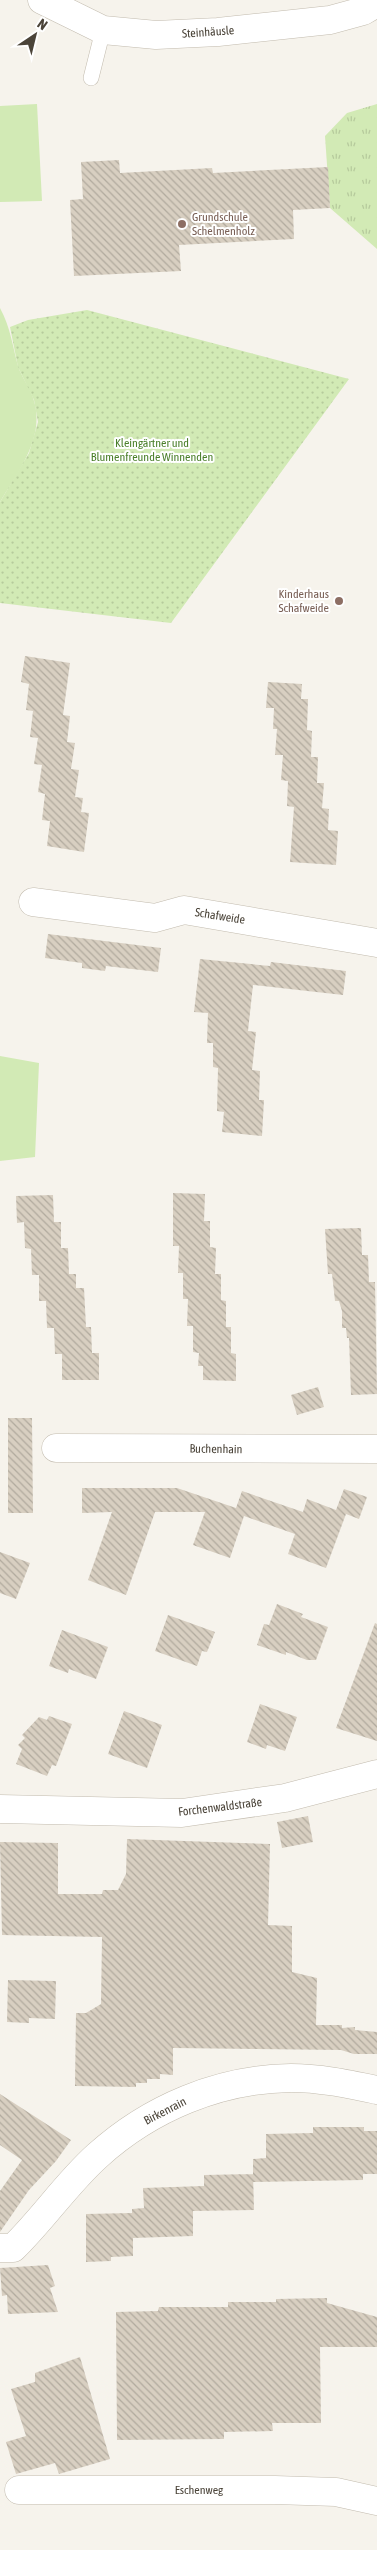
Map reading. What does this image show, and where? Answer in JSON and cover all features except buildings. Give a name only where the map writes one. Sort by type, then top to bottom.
[{"type":"street","name":"Steinhäusle","points":[[42,0],[104,30],[156,35],[218,32],[330,20],[363,11],[377,3]]},
{"type":"street","name":"Schafweide","points":[[33,902],[155,918],[184,910],[377,942]]},
{"type":"street","name":"Buchenhain","points":[[56,1448],[377,1450]]},
{"type":"street","name":"Forchenwaldstraße","points":[[0,1809],[182,1813],[284,1798],[377,1774]]},
{"type":"street","name":"Birkenrain","points":[[0,2248],[12,2248],[35,2226],[66,2188],[97,2156],[144,2120],[209,2090],[252,2082],[291,2078],[331,2081],[377,2090]]},
{"type":"street","name":"Eschenweg","points":[[19,2490],[275,2490],[336,2492],[377,2501]]},
{"type":"lane","points":[[91,78],[104,30]]},
{"type":"green space","points":[[37,104],[42,201],[0,202],[0,106]]},
{"type":"green space","points":[[377,104],[377,249],[330,208],[325,136],[347,113]]},
{"type":"green space","points":[[0,308],[9,330],[18,366],[33,397],[36,428],[33,441],[22,467],[0,502]]},
{"type":"green space","name":"Kleingärtner und Blumenfreunde Winnenden","points":[[87,310],[349,379],[171,623],[0,603],[0,502],[29,453],[38,422],[34,400],[18,367],[10,327],[28,320]]},
{"type":"green space","points":[[0,1056],[39,1063],[35,1157],[0,1161]]},
{"type":"place","name":"Grundschule Schelmenholz","points":[[182,224]]},
{"type":"place","name":"Kinderhaus Schafweide","points":[[339,601]]}]
